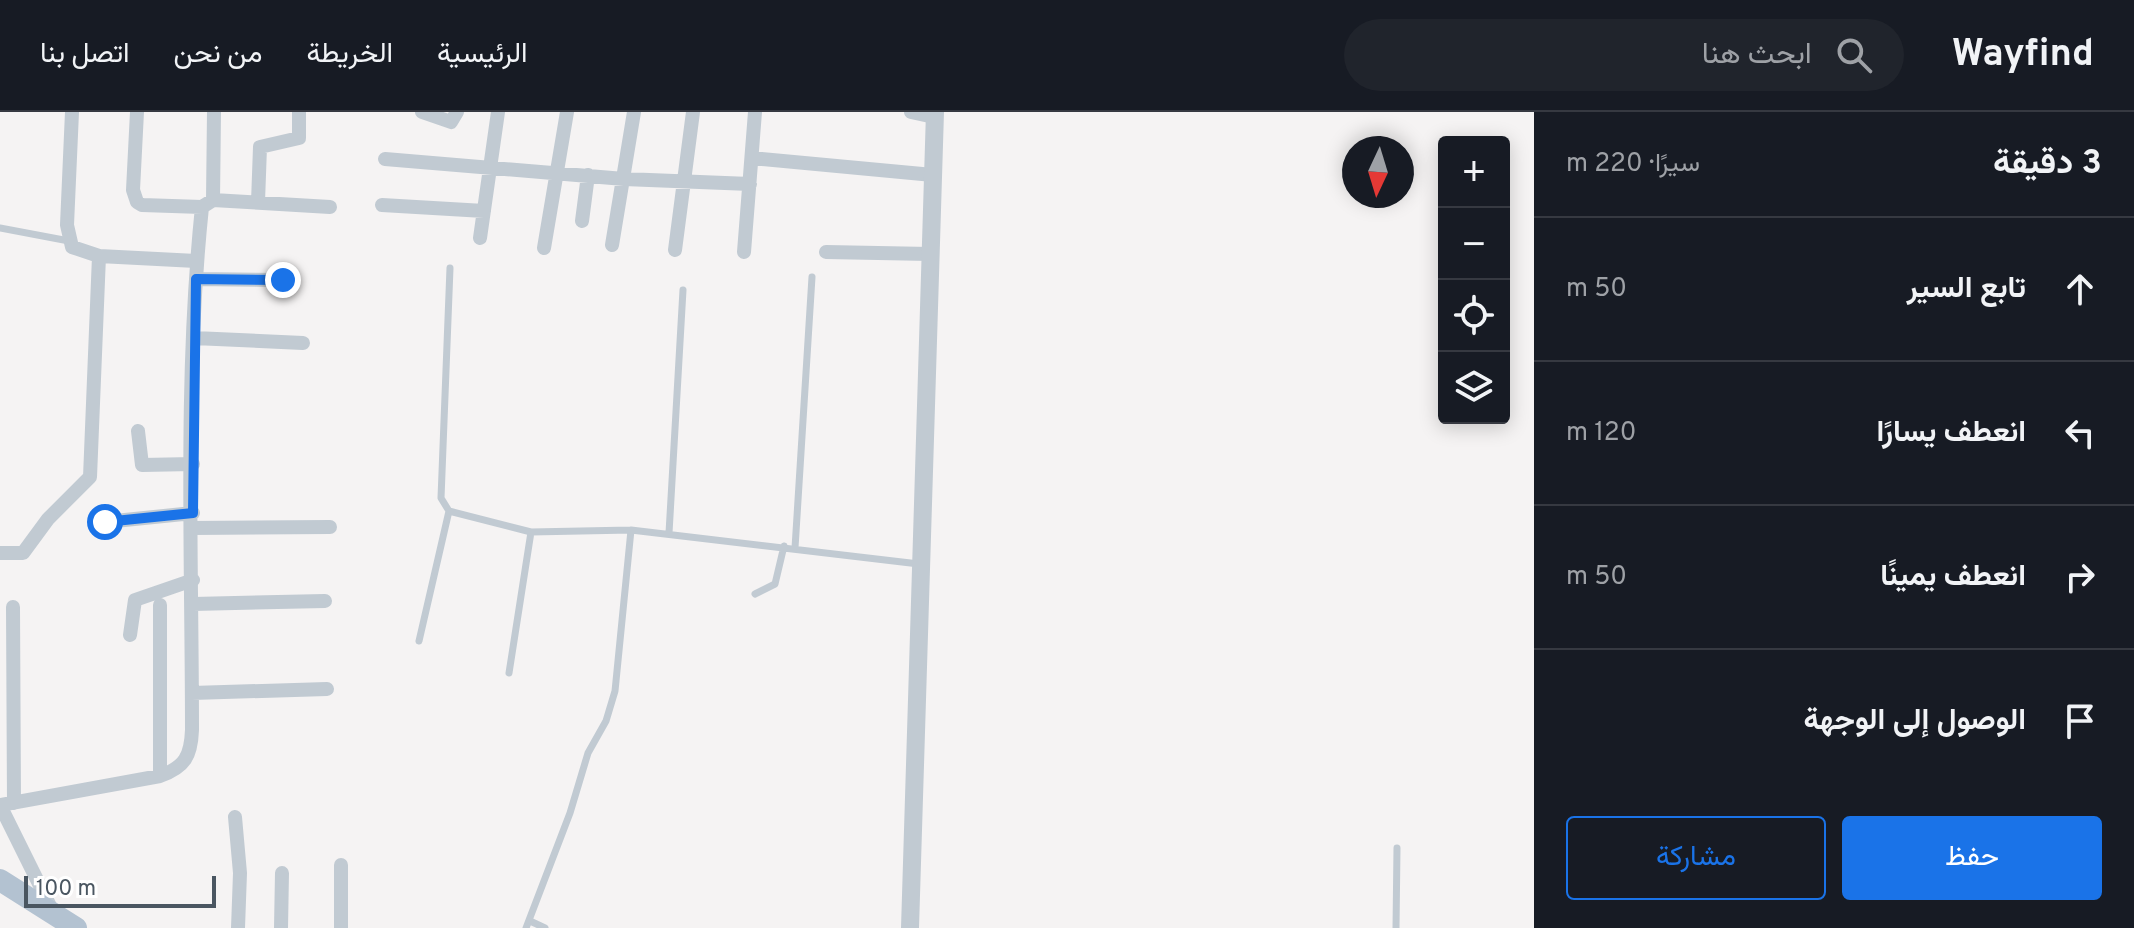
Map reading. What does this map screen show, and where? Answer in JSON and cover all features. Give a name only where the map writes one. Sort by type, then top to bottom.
[{"type":"main road","points":[[0,880],[55,920]]},
{"type":"main road","points":[[0,897],[76,928]]},
{"type":"street","points":[[72,112],[69,241],[77,251],[99,256],[196,261]]},
{"type":"street","points":[[137,112],[133,190],[137,202],[149,206],[258,202],[330,207]]},
{"type":"street","points":[[5,804],[160,776],[177,770],[187,761],[191,745],[192,693],[196,261],[208,204],[214,112]]},
{"type":"street","points":[[258,202],[260,147],[299,138],[299,112]]},
{"type":"street","points":[[422,112],[451,122],[457,112]]},
{"type":"street","points":[[480,238],[498,112]]},
{"type":"street","points":[[544,248],[567,112]]},
{"type":"street","points":[[612,245],[634,112]]},
{"type":"street","points":[[675,250],[693,112]]},
{"type":"street","points":[[744,252],[755,112]]},
{"type":"street","points":[[910,928],[934,115],[911,112]]},
{"type":"street","points":[[752,158],[933,175]]},
{"type":"street","points":[[385,159],[489,165],[624,179],[750,184]]},
{"type":"street","points":[[582,221],[588,175]]},
{"type":"street","points":[[382,205],[484,211]]},
{"type":"street","points":[[826,252],[930,254]]},
{"type":"street","points":[[0,553],[23,553],[48,519],[90,477],[99,256]]},
{"type":"street","points":[[196,279],[283,280]]},
{"type":"street","points":[[194,338],[303,343]]},
{"type":"street","points":[[138,431],[142,465],[193,464]]},
{"type":"street","points":[[105,522],[193,520],[330,527]]},
{"type":"street","points":[[130,635],[135,600],[193,580]]},
{"type":"street","points":[[193,604],[325,601]]},
{"type":"street","points":[[160,605],[160,776]]},
{"type":"street","points":[[13,607],[5,804],[55,920]]},
{"type":"street","points":[[192,693],[327,689]]},
{"type":"street","points":[[235,817],[240,873],[238,928]]},
{"type":"street","points":[[341,865],[341,928]]},
{"type":"street","points":[[281,928],[282,873]]},
{"type":"lane","points":[[0,228],[69,241]]},
{"type":"lane","points":[[450,268],[441,498],[449,511],[531,532],[631,530],[669,533],[921,565]]},
{"type":"lane","points":[[795,548],[812,277]]},
{"type":"lane","points":[[669,533],[683,290]]},
{"type":"lane","points":[[419,641],[449,511]]},
{"type":"lane","points":[[545,928],[528,924],[588,753],[606,721],[615,691],[631,530]]},
{"type":"lane","points":[[509,673],[531,532]]},
{"type":"lane","points":[[755,594],[775,584],[784,546]]},
{"type":"lane","points":[[1396,928],[1397,848]]},
{"type":"route","points":[[105,522],[193,513],[196,279],[283,280]]}]
